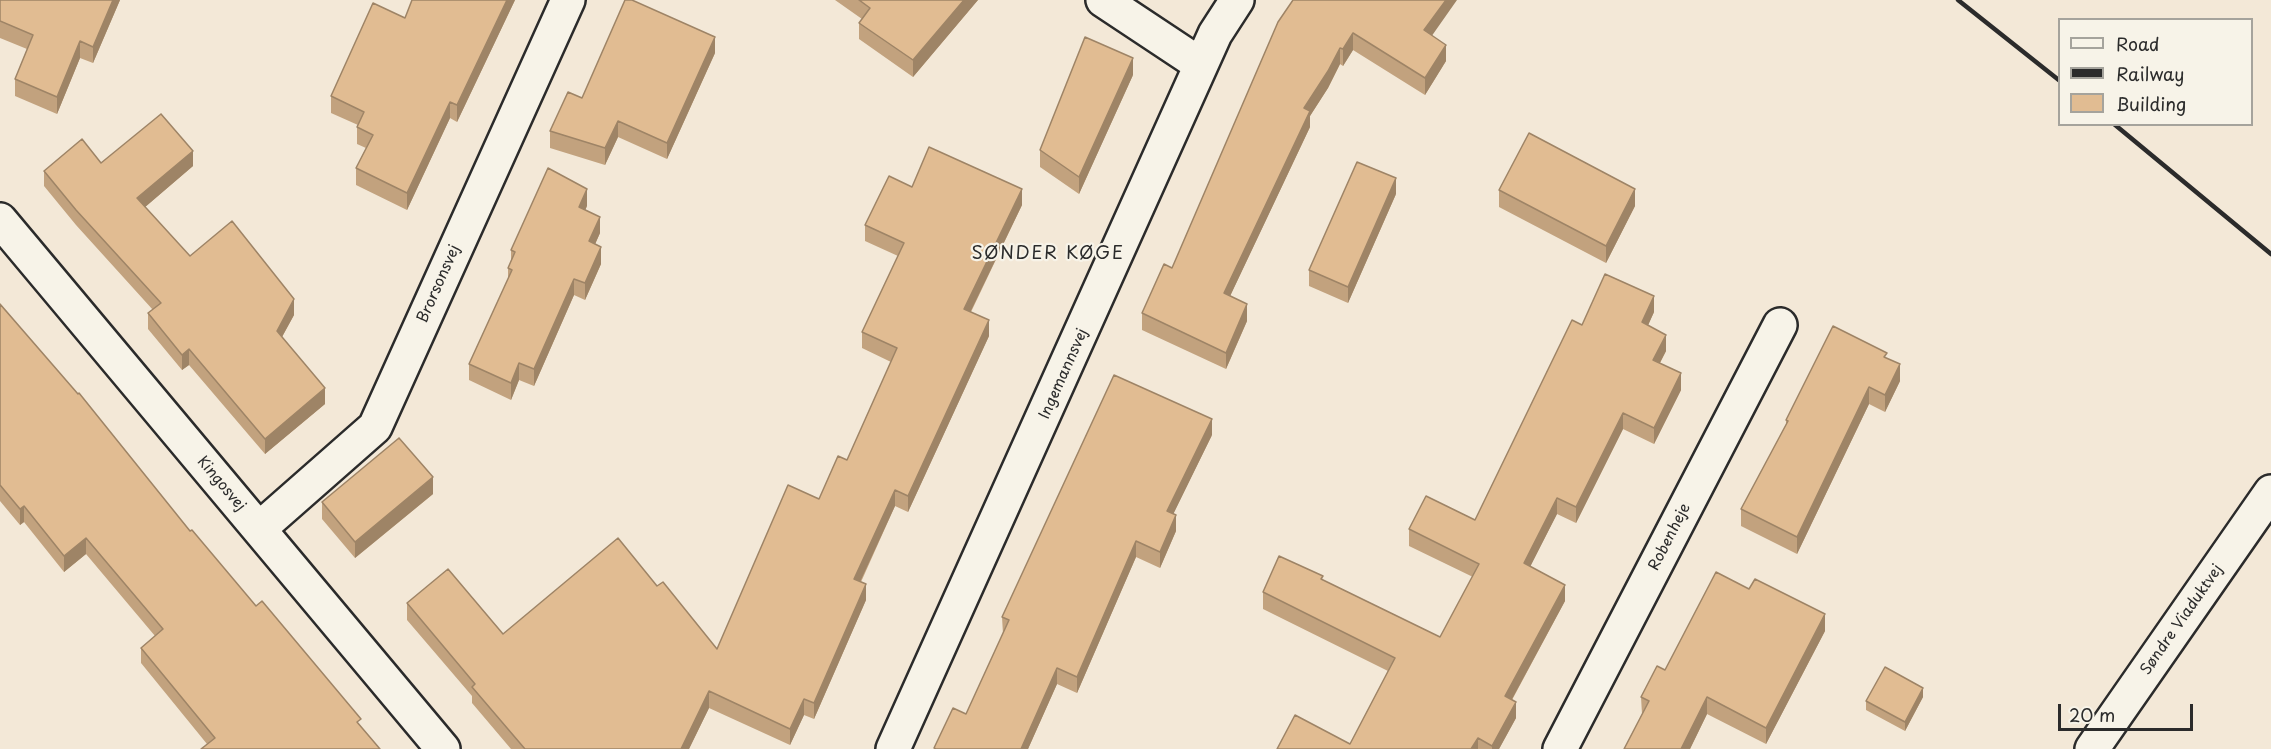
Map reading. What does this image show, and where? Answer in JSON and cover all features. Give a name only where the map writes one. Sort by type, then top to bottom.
[{"type":"street","name":"Brorsonsvej","points":[[259,529],[375,427],[568,0]]},
{"type":"street","points":[[1103,0],[1201,65]]},
{"type":"street","name":"Ingemannsvej","points":[[893,749],[1215,34],[1237,0]]},
{"type":"street","name":"Kingosvej","points":[[0,220],[443,749]]},
{"type":"street","name":"Robenheje","points":[[1560,749],[1780,325]]},
{"type":"street","name":"Søndre Viaduktvej","points":[[2092,749],[2271,492]]},
{"type":"building","points":[[0,0],[113,0],[93,47],[80,41],[57,97],[15,79],[33,35],[0,21]]},
{"type":"building","points":[[412,0],[507,0],[457,105],[450,102],[407,193],[356,168],[373,135],[357,127],[364,112],[331,96],[373,3],[405,18]]},
{"type":"building","points":[[625,0],[632,0],[715,37],[667,143],[618,121],[605,148],[550,131],[568,92],[582,98]]},
{"type":"building","points":[[859,0],[964,0],[913,60],[859,23],[870,8]]},
{"type":"building","points":[[1293,0],[1446,0],[1424,30],[1446,45],[1425,78],[1353,33],[1343,49],[1340,48],[1304,108],[1310,111],[1224,293],[1247,304],[1226,353],[1142,313],[1164,264],[1172,268],[1278,22]]},
{"type":"building","points":[[1085,37],[1133,58],[1079,177],[1040,150]]},
{"type":"building","points":[[161,114],[193,151],[137,198],[190,256],[232,221],[294,299],[277,331],[325,388],[265,439],[189,349],[182,355],[148,313],[161,303],[76,210],[44,171],[82,139],[101,163]]},
{"type":"building","points":[[1529,133],[1635,189],[1606,246],[1499,190]]},
{"type":"building","points":[[929,147],[1022,189],[964,309],[989,320],[908,496],[895,490],[854,579],[866,584],[814,703],[804,699],[790,729],[709,691],[681,749],[525,749],[472,687],[475,684],[407,603],[448,569],[503,634],[618,538],[657,586],[663,582],[717,649],[788,485],[819,499],[838,456],[847,460],[897,348],[862,332],[904,243],[865,225],[889,176],[912,187]]},
{"type":"building","points":[[1357,162],[1396,178],[1348,287],[1309,270]]},
{"type":"building","points":[[548,168],[587,189],[579,207],[600,217],[589,241],[601,247],[585,283],[574,279],[534,369],[519,363],[511,383],[469,364],[512,270],[508,268],[515,252],[511,250]]},
{"type":"building","points":[[1605,274],[1654,296],[1642,322],[1666,335],[1653,360],[1681,373],[1654,428],[1623,413],[1576,507],[1557,498],[1524,563],[1565,585],[1505,696],[1516,702],[1492,746],[1478,738],[1471,749],[1277,749],[1295,715],[1350,744],[1395,658],[1263,592],[1279,556],[1323,576],[1321,579],[1440,637],[1479,564],[1409,529],[1426,496],[1475,520],[1572,320],[1582,325]]},
{"type":"building","points":[[0,304],[79,393],[190,531],[192,530],[256,606],[262,601],[361,719],[357,722],[380,749],[201,749],[215,738],[141,648],[163,629],[86,538],[64,556],[24,506],[20,509],[0,485]]},
{"type":"building","points":[[1833,326],[1887,353],[1884,357],[1900,364],[1885,395],[1869,387],[1797,537],[1741,509],[1788,421],[1786,420]]},
{"type":"building","points":[[1114,375],[1212,419],[1167,511],[1176,515],[1160,552],[1136,541],[1077,677],[1057,668],[1021,749],[936,749],[934,748],[953,708],[966,714],[1009,620],[1002,617]]},
{"type":"building","points":[[399,438],[433,477],[355,542],[322,502]]},
{"type":"building","points":[[1716,572],[1749,589],[1755,579],[1825,614],[1766,728],[1707,697],[1681,749],[1624,749],[1649,701],[1641,697],[1657,666],[1665,670]]},
{"type":"building","points":[[1885,667],[1923,688],[1905,722],[1866,701]]},
{"type":"railway","points":[[1958,0],[2058,79]]},
{"type":"railway","points":[[2116,126],[2271,254]]},
{"type":"district","name":"SØNDER KØGE","points":[[1048,254]]}]
